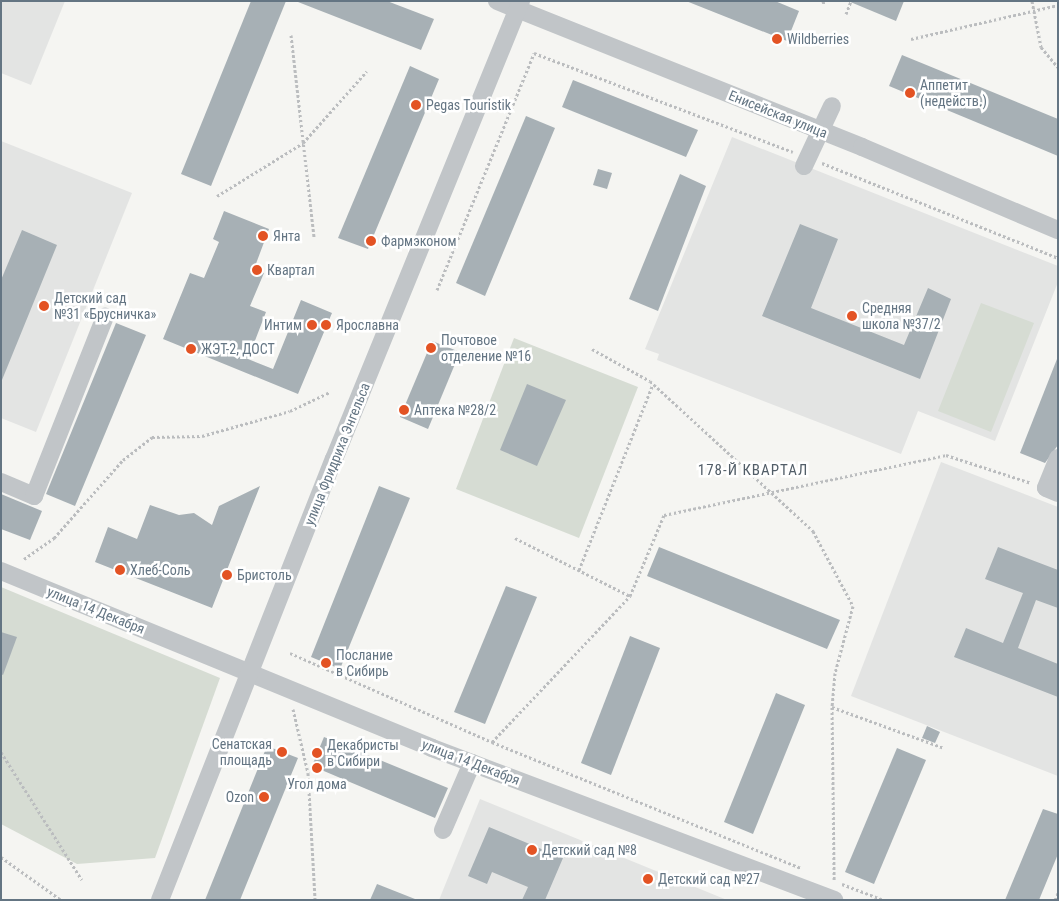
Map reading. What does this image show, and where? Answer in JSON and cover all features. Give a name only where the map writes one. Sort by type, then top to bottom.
[{"type":"street","name":"Енисейская улица","points":[[497,1],[520,5],[1058,230]]},
{"type":"street","name":"улица Фридриха Энгельса","points":[[160,900],[334,460],[520,5]]},
{"type":"street","points":[[806,162],[832,106]]},
{"type":"street","points":[[1,482],[34,496],[105,317]]},
{"type":"street","points":[[1052,490],[1058,458]]},
{"type":"street","name":"улица 14 Декабря","points":[[1,571],[472,763],[834,900]]},
{"type":"street","points":[[443,830],[472,763]]},
{"type":"path","points":[[846,14],[851,1]]},
{"type":"path","points":[[1032,1],[1041,47],[1058,68]]},
{"type":"path","points":[[912,40],[1058,4]]},
{"type":"path","points":[[291,35],[314,238]]},
{"type":"path","points":[[438,290],[534,53],[806,162],[1058,258]]},
{"type":"path","points":[[217,196],[303,143],[367,72]]},
{"type":"path","points":[[592,349],[653,384],[772,490],[813,531],[853,606],[835,673],[832,707],[834,881]]},
{"type":"path","points":[[579,570],[653,384]]},
{"type":"path","points":[[24,558],[54,538],[124,460],[152,437],[202,436],[290,411],[330,392]]},
{"type":"path","points":[[492,742],[630,596],[664,515],[772,490],[946,455],[1052,490]]},
{"type":"path","points":[[515,538],[630,596]]},
{"type":"path","points":[[290,653],[492,742],[807,870]]},
{"type":"path","points":[[832,707],[944,748]]},
{"type":"path","points":[[293,709],[308,773],[315,900]]},
{"type":"path","points":[[1,752],[82,880]]},
{"type":"path","points":[[1,857],[60,900]]},
{"type":"path","points":[[825,877],[884,900]]},
{"type":"path","points":[[1055,900],[1058,893]]},
{"type":"shaded area","points":[[1,1],[65,1],[31,85],[1,73]]},
{"type":"shaded area","name":"Средняя школа №37/2","points":[[732,137],[1058,266],[1058,282],[995,441],[918,411],[901,454],[657,360],[659,354],[645,349]]},
{"type":"shaded area","name":"Детский сад №31 «Брусничка»","points":[[1,141],[132,193],[36,432],[1,418]]},
{"type":"shaded area","points":[[981,303],[1034,323],[991,432],[938,411]]},
{"type":"shaded area","points":[[514,338],[638,387],[579,538],[456,489]]},
{"type":"shaded area","points":[[941,462],[1058,507],[1058,776],[851,696]]},
{"type":"shaded area","points":[[1,587],[220,678],[155,858],[77,864],[1,824]]},
{"type":"shaded area","name":"Детский сад №8","points":[[480,799],[727,900],[439,900]]},
{"type":"building","points":[[251,1],[286,1],[211,186],[181,174]]},
{"type":"building","points":[[387,1],[434,19],[421,50],[298,2]]},
{"type":"building","points":[[686,1],[775,1],[799,11],[787,41]]},
{"type":"building","points":[[848,1],[904,1],[896,21]]},
{"type":"building","points":[[902,55],[1058,119],[1058,156],[889,86]]},
{"type":"building","points":[[410,66],[439,79],[368,249],[338,238]]},
{"type":"building","points":[[573,80],[698,130],[686,157],[562,107]]},
{"type":"building","points":[[526,116],[555,128],[485,296],[456,283]]},
{"type":"building","points":[[598,169],[612,173],[607,189],[593,185]]},
{"type":"building","points":[[680,174],[706,186],[658,311],[629,299]]},
{"type":"building","points":[[224,211],[269,229],[254,269],[264,273],[250,306],[266,312],[248,359],[273,369],[301,300],[332,313],[298,394],[163,339],[190,273],[204,278],[219,242],[213,239]]},
{"type":"building","name":"Средняя школа №37/2","points":[[800,224],[838,239],[811,308],[904,345],[928,288],[951,299],[920,379],[762,316]]},
{"type":"building","points":[[22,230],[57,245],[2,380],[1,280]]},
{"type":"building","points":[[116,323],[146,335],[75,506],[46,494]]},
{"type":"building","points":[[432,341],[460,352],[428,429],[400,417]]},
{"type":"building","points":[[1057,359],[1058,445],[1045,463],[1020,453]]},
{"type":"building","points":[[527,384],[566,400],[537,466],[500,450]]},
{"type":"building","points":[[260,486],[212,608],[95,562],[108,527],[137,539],[150,505],[179,515],[194,513],[212,525],[219,506]]},
{"type":"building","points":[[379,486],[410,498],[340,669],[311,657]]},
{"type":"building","points":[[1,494],[42,511],[30,540],[1,529]]},
{"type":"building","points":[[659,547],[840,620],[827,649],[647,576]]},
{"type":"building","points":[[998,547],[1058,570],[1058,608],[1036,600],[1018,648],[1058,664],[1058,697],[954,657],[966,628],[1003,643],[1023,593],[985,579]]},
{"type":"building","points":[[506,586],[537,597],[485,724],[454,712]]},
{"type":"building","points":[[1,632],[17,637],[3,675],[1,674]]},
{"type":"building","points":[[630,636],[660,648],[611,775],[581,763]]},
{"type":"building","points":[[776,693],[805,705],[753,834],[724,822]]},
{"type":"building","points":[[927,726],[940,732],[935,743],[922,738]]},
{"type":"building","points":[[324,737],[448,788],[435,818],[312,766]]},
{"type":"building","points":[[267,746],[298,758],[240,900],[205,900]]},
{"type":"building","points":[[897,748],[926,760],[874,884],[845,872]]},
{"type":"building","points":[[1043,809],[1058,814],[1058,854],[1039,900],[1005,900]]},
{"type":"building","points":[[489,827],[563,858],[545,900],[522,900],[528,887],[492,872],[487,884],[468,876]]},
{"type":"building","points":[[377,884],[415,899],[370,900]]},
{"type":"place","name":"Wildberries","points":[[777,39]]},
{"type":"place","name":"Аппетит (недейств.)","points":[[910,93]]},
{"type":"place","name":"Pegas Touristik","points":[[416,105]]},
{"type":"place","name":"Янта","points":[[263,236]]},
{"type":"place","name":"Фармэконом","points":[[371,241]]},
{"type":"place","name":"Квартал","points":[[257,270]]},
{"type":"place","name":"Детский сад №31 «Брусничка»","points":[[44,306]]},
{"type":"place","name":"Средняя школа №37/2","points":[[852,316]]},
{"type":"place","name":"Интим","points":[[312,325]]},
{"type":"place","name":"Ярославна","points":[[326,325]]},
{"type":"place","name":"Почтовое отделение №16","points":[[431,348]]},
{"type":"place","name":"ЖЭТ-2, ДОСТ","points":[[191,349]]},
{"type":"place","name":"Аптека №28/2","points":[[404,410]]},
{"type":"place","name":"Хлеб-Соль","points":[[120,570]]},
{"type":"place","name":"Бристоль","points":[[227,575]]},
{"type":"place","name":"Послание в Сибирь","points":[[326,663]]},
{"type":"place","name":"Сенатская площадь","points":[[282,752]]},
{"type":"place","name":"Декабристы в Сибири","points":[[317,753]]},
{"type":"place","name":"Угол дома","points":[[317,768]]},
{"type":"place","name":"Ozon","points":[[264,797]]},
{"type":"place","name":"Детский сад №8","points":[[532,850]]},
{"type":"place","name":"Детский сад №27","points":[[648,879]]},
{"type":"district","name":"178-Й КВАРТАЛ","points":[[753,471]]}]
